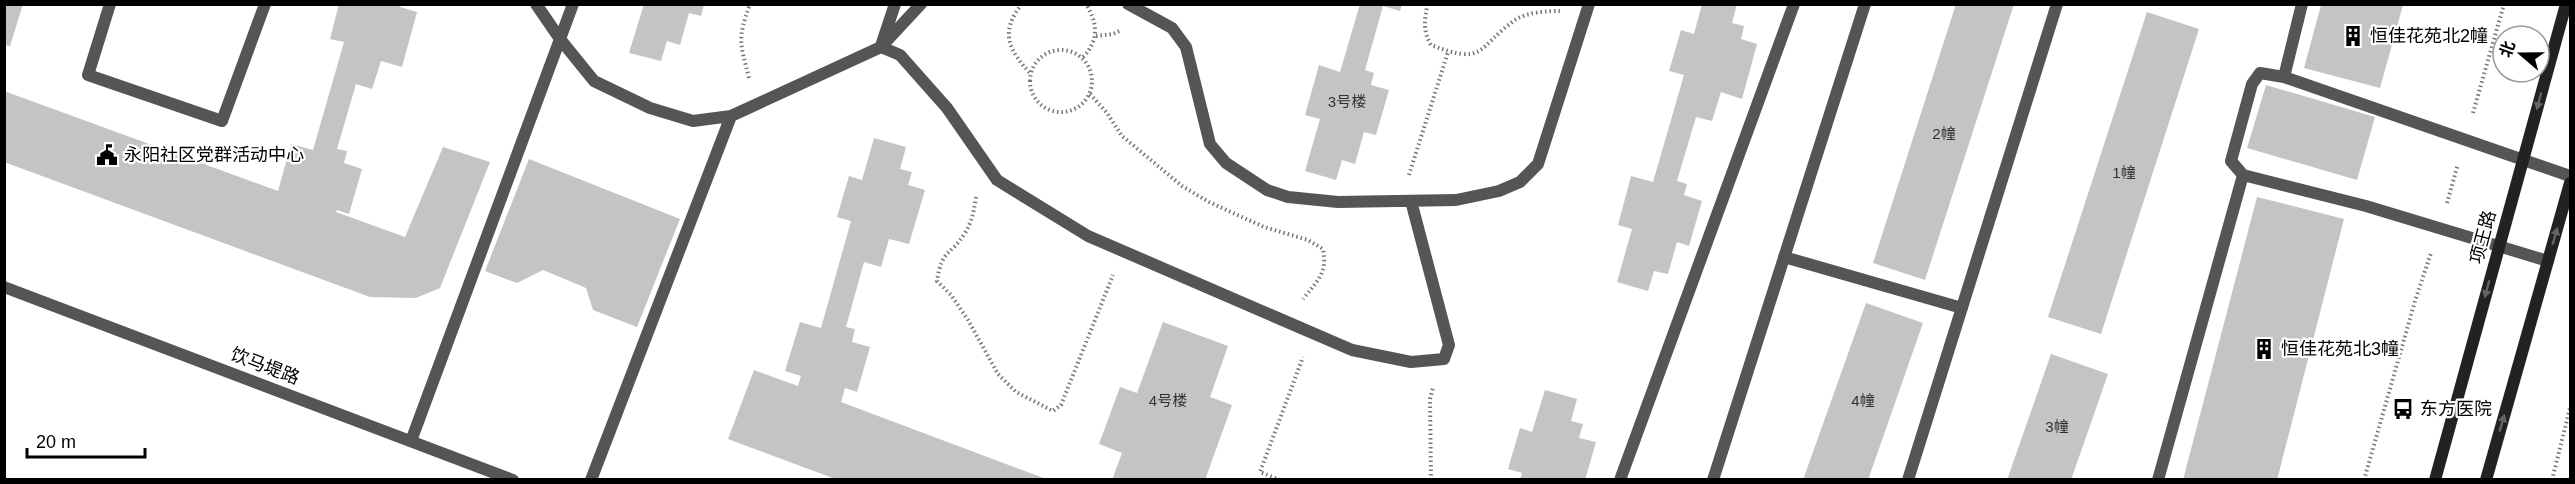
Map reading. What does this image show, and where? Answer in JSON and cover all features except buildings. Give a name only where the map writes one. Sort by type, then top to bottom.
[{"type":"main road","name":"项王路","points":[[2435,480],[2566,4]]},
{"type":"main road","points":[[2486,480],[2548,261],[2569,197],[2571,183]]},
{"type":"street","points":[[110,4],[88,75],[222,121],[265,4]]},
{"type":"street","points":[[536,4],[560,39],[594,81],[650,108],[693,121],[731,116],[881,47],[921,4]]},
{"type":"street","points":[[411,441],[573,4]]},
{"type":"street","points":[[881,47],[895,4]]},
{"type":"street","points":[[1128,4],[1172,28],[1186,47],[1210,144],[1226,164],[1267,190],[1288,196],[1338,202],[1456,200],[1499,191],[1520,182],[1538,164],[1588,7]]},
{"type":"street","points":[[1620,480],[1794,4]]},
{"type":"street","points":[[1713,480],[1865,4]]},
{"type":"street","points":[[1908,480],[2057,4]]},
{"type":"street","points":[[2284,77],[2302,4]]},
{"type":"street","points":[[881,47],[900,55],[947,108],[997,180],[1088,236],[1352,350],[1411,362],[1437,362],[1444,359],[1449,345],[1406,201]]},
{"type":"street","points":[[2548,261],[2366,206],[2243,175],[2231,161],[2252,84],[2260,73],[2284,77],[2571,176]]},
{"type":"street","points":[[591,480],[731,116]]},
{"type":"street","points":[[2158,480],[2243,175]]},
{"type":"street","points":[[1784,257],[1962,308]]},
{"type":"street","name":"饮马堤路","points":[[4,287],[513,480]]},
{"type":"path","points":[[750,4],[740,32],[740,45],[756,105]]},
{"type":"path","points":[[1022,4],[1012,16],[1009,44],[1017,59],[1031,74]]},
{"type":"path","points":[[1083,57],[1092,48],[1096,36],[1094,19],[1086,4]]},
{"type":"path","points":[[1428,4],[1425,15],[1425,35],[1431,45],[1448,52],[1468,56],[1485,48],[1516,19],[1531,14],[1588,7]]},
{"type":"path","points":[[1062,50],[1083,57],[1092,74],[1092,85],[1090,94],[1076,109],[1056,112],[1038,103],[1030,84],[1031,74],[1042,57],[1062,50]]},
{"type":"path","points":[[1406,201],[1448,52]]},
{"type":"path","points":[[1090,94],[1107,113],[1122,136],[1182,186],[1209,202],[1264,227],[1308,240],[1323,249],[1326,264],[1318,280],[1303,298],[1293,325]]},
{"type":"path","points":[[982,158],[972,219],[964,235],[947,252],[940,264],[937,281],[951,295],[968,320],[998,374],[1016,392],[1053,411],[1061,405],[1122,251]]},
{"type":"path","points":[[1280,480],[1260,472],[1312,333]]},
{"type":"path","points":[[1431,480],[1430,399],[1437,362]]},
{"type":"path","points":[[2552,480],[2571,408]]},
{"type":"place","name":"恒佳花苑北2幢","points":[[2353,36]]},
{"type":"place","name":"永阳社区党群活动中心","points":[[107,155]]},
{"type":"place","name":"恒佳花苑北3幢","points":[[2264,349]]},
{"type":"place","name":"东方医院","points":[[2403,409]]}]
